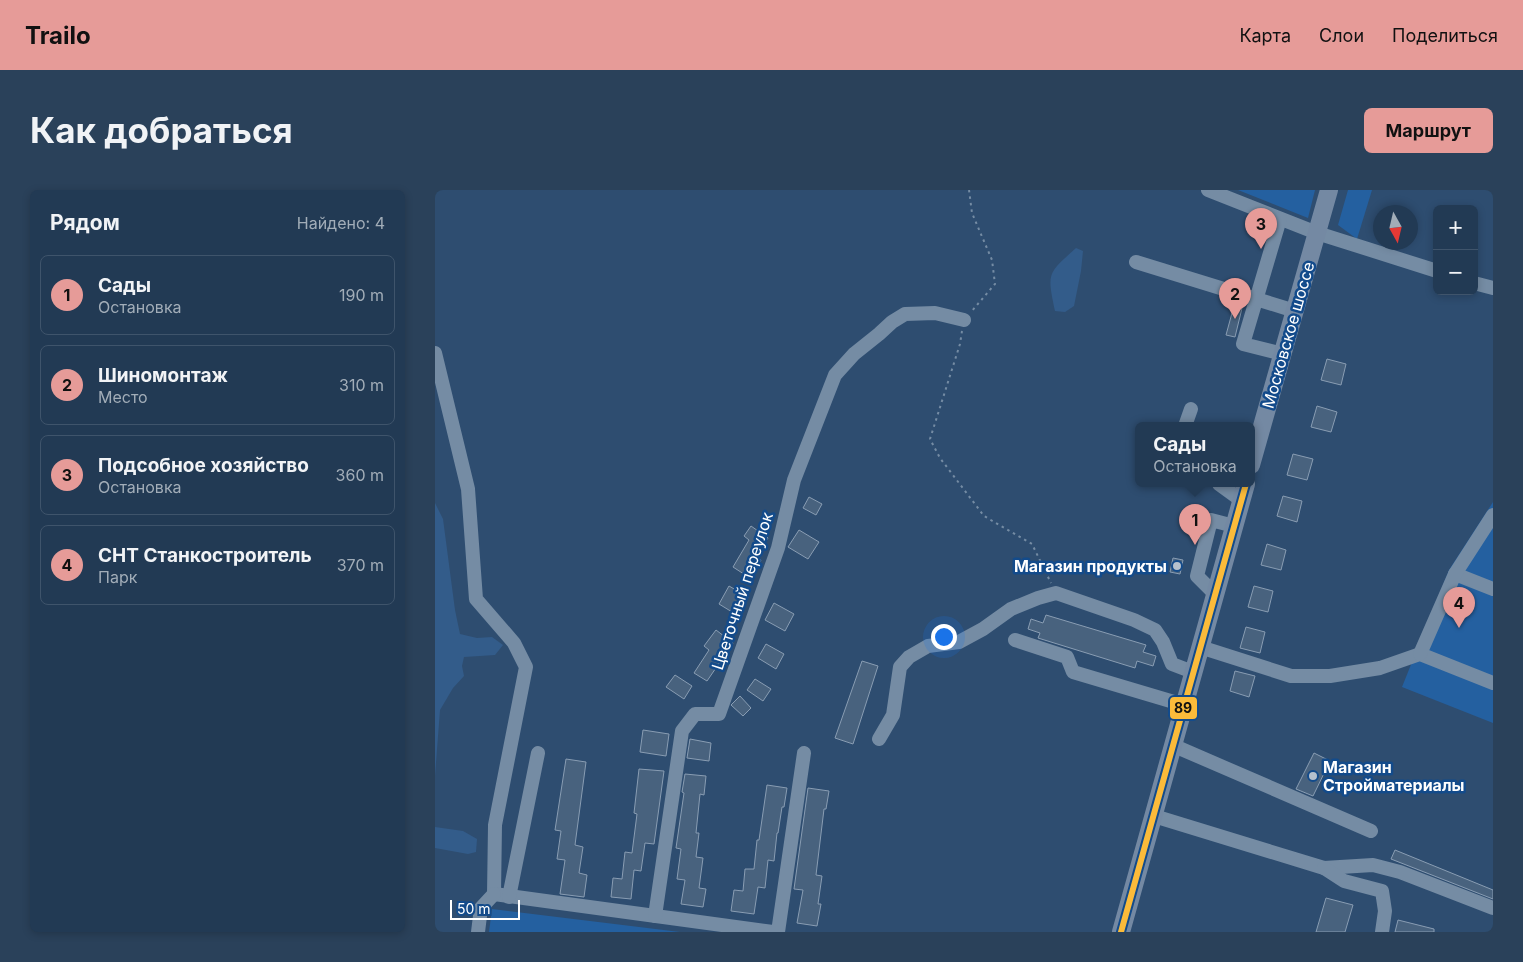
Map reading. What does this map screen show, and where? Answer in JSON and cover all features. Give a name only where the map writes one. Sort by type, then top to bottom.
[{"type":"main road","name":"Московское шоссе","points":[[1255,451],[1329,190]]},
{"type":"main road","points":[[1121,932],[1244,492]]},
{"type":"street","points":[[1208,190],[1317,233],[1433,270]]},
{"type":"street","points":[[1280,219],[1243,344],[1283,354]]},
{"type":"street","points":[[1136,262],[1295,310]]},
{"type":"street","points":[[1478,284],[1493,288]]},
{"type":"street","name":"Цветочный переулок","points":[[655,916],[682,731],[695,714],[719,714],[778,548],[794,480],[835,375],[854,354],[892,322],[905,314],[935,313],[964,320]]},
{"type":"street","points":[[435,353],[468,489],[476,599],[514,643],[526,667],[495,825],[493,894],[481,908],[478,932]]},
{"type":"street","points":[[1186,422],[1191,408]]},
{"type":"street","points":[[1228,487],[1244,492]]},
{"type":"street","points":[[1420,654],[1455,574],[1493,515]]},
{"type":"street","points":[[1455,574],[1493,589]]},
{"type":"street","points":[[879,739],[893,715],[900,667],[909,657],[928,646],[959,642],[983,629],[1011,609],[1056,593],[1134,620],[1155,630],[1163,642],[1172,664],[1193,672]]},
{"type":"street","points":[[1015,640],[1067,657],[1073,672],[1184,705]]},
{"type":"street","points":[[1200,647],[1291,676],[1330,676],[1380,668],[1420,654],[1493,683]]},
{"type":"street","points":[[1172,745],[1371,831]]},
{"type":"street","points":[[509,897],[538,753]]},
{"type":"street","points":[[778,932],[804,753]]},
{"type":"street","points":[[1154,816],[1324,868],[1344,881],[1382,891],[1385,911],[1382,932]]},
{"type":"street","points":[[1324,868],[1373,865],[1400,872],[1493,908]]},
{"type":"street","points":[[493,894],[655,916],[705,928],[773,932]]},
{"type":"path","points":[[969,190],[972,213],[992,260],[995,284],[964,320],[960,344],[930,439],[940,458],[984,516],[1032,544],[1056,593]]},
{"type":"shaded area","points":[[1238,190],[1315,190],[1308,218]]},
{"type":"shaded area","points":[[1348,190],[1372,190],[1357,239],[1338,225]]},
{"type":"shaded area","points":[[1076,248],[1083,251],[1074,306],[1065,312],[1055,311],[1050,281],[1052,275],[1059,263]]},
{"type":"shaded area","points":[[1493,502],[1493,723],[1402,687],[1449,570]]},
{"type":"shaded area","points":[[435,503],[443,519],[460,634],[477,638],[492,637],[503,645],[495,655],[464,657],[462,666],[464,676],[453,688],[440,710],[435,776]]},
{"type":"shaded area","points":[[435,827],[463,831],[477,839],[476,852],[468,854],[435,848]]},
{"type":"shaded area","points":[[492,909],[680,932],[489,932]]},
{"type":"building","points":[[1235,302],[1243,304],[1235,337],[1226,335]]},
{"type":"building","points":[[1327,359],[1346,364],[1341,385],[1321,380]]},
{"type":"building","points":[[1317,406],[1337,412],[1331,432],[1311,427]]},
{"type":"building","points":[[1293,454],[1313,459],[1307,480],[1287,475]]},
{"type":"building","points":[[1283,496],[1302,501],[1297,522],[1277,516]]},
{"type":"building","points":[[809,497],[822,504],[816,515],[803,508]]},
{"type":"building","points":[[751,526],[768,538],[756,557],[761,560],[750,578],[733,567],[749,540],[744,536]]},
{"type":"building","points":[[799,530],[819,542],[808,559],[788,547]]},
{"type":"building","points":[[1267,544],[1286,550],[1281,570],[1261,565]]},
{"type":"building","name":"Магазин продукты","points":[[1173,558],[1183,560],[1180,574],[1170,572]]},
{"type":"building","points":[[729,586],[748,597],[737,615],[719,604]]},
{"type":"building","points":[[1254,586],[1273,591],[1268,612],[1248,607]]},
{"type":"building","points":[[774,603],[794,614],[785,631],[765,620]]},
{"type":"building","points":[[1046,615],[1146,645],[1143,652],[1156,656],[1153,666],[1137,661],[1135,668],[1038,638],[1040,633],[1028,629],[1031,619],[1043,623]]},
{"type":"building","points":[[1246,627],[1265,632],[1260,653],[1240,648]]},
{"type":"building","points":[[716,630],[733,643],[707,681],[694,673],[709,650],[704,646]]},
{"type":"building","points":[[766,644],[784,654],[776,669],[758,658]]},
{"type":"building","points":[[862,661],[878,666],[853,744],[835,738]]},
{"type":"building","points":[[1235,671],[1255,676],[1249,697],[1230,691]]},
{"type":"building","points":[[675,675],[692,686],[684,699],[666,687]]},
{"type":"building","points":[[755,679],[771,689],[763,701],[747,690]]},
{"type":"building","points":[[740,696],[751,708],[743,716],[731,705]]},
{"type":"building","points":[[643,730],[669,734],[666,756],[640,752]]},
{"type":"building","points":[[690,739],[711,743],[709,761],[687,758]]},
{"type":"building","name":"Магазин Стройматериалы","points":[[1314,753],[1330,761],[1313,796],[1296,789]]},
{"type":"building","points":[[566,759],[586,762],[575,845],[583,847],[579,873],[587,875],[584,897],[560,894],[565,860],[557,859],[561,831],[555,830]]},
{"type":"building","points":[[639,769],[664,771],[654,844],[645,843],[641,871],[634,870],[631,899],[611,897],[613,878],[622,879],[625,852],[632,853],[637,814],[634,813]]},
{"type":"building","points":[[685,774],[706,776],[704,795],[700,794],[696,833],[699,833],[696,857],[703,858],[699,888],[706,889],[703,907],[681,904],[685,880],[677,879],[681,849],[676,848]]},
{"type":"building","points":[[767,785],[787,788],[777,833],[774,861],[768,860],[765,888],[758,887],[754,914],[731,911],[734,890],[743,891],[745,869],[754,869]]},
{"type":"building","points":[[808,788],[829,791],[826,809],[824,809],[816,875],[822,876],[818,904],[821,904],[817,926],[797,923],[803,890],[794,889]]},
{"type":"building","points":[[1395,850],[1493,890],[1493,899],[1391,859]]},
{"type":"building","points":[[1326,898],[1353,905],[1345,932],[1316,932]]},
{"type":"building","points":[[1398,920],[1434,929],[1434,932],[1395,932]]},
{"type":"transit line","name":"89","points":[[1121,932],[1245,487]]},
{"type":"place","name":"Подсобное хозяйство","points":[[1261,249]]},
{"type":"place","name":"Шиномонтаж","points":[[1235,319]]},
{"type":"place","name":"Сады","points":[[1195,545]]},
{"type":"place","name":"Магазин продукты","points":[[1177,566]]},
{"type":"place","name":"СНТ Станкостроитель","points":[[1459,628]]},
{"type":"place","name":"Магазин Стройматериалы","points":[[1313,776]]}]
